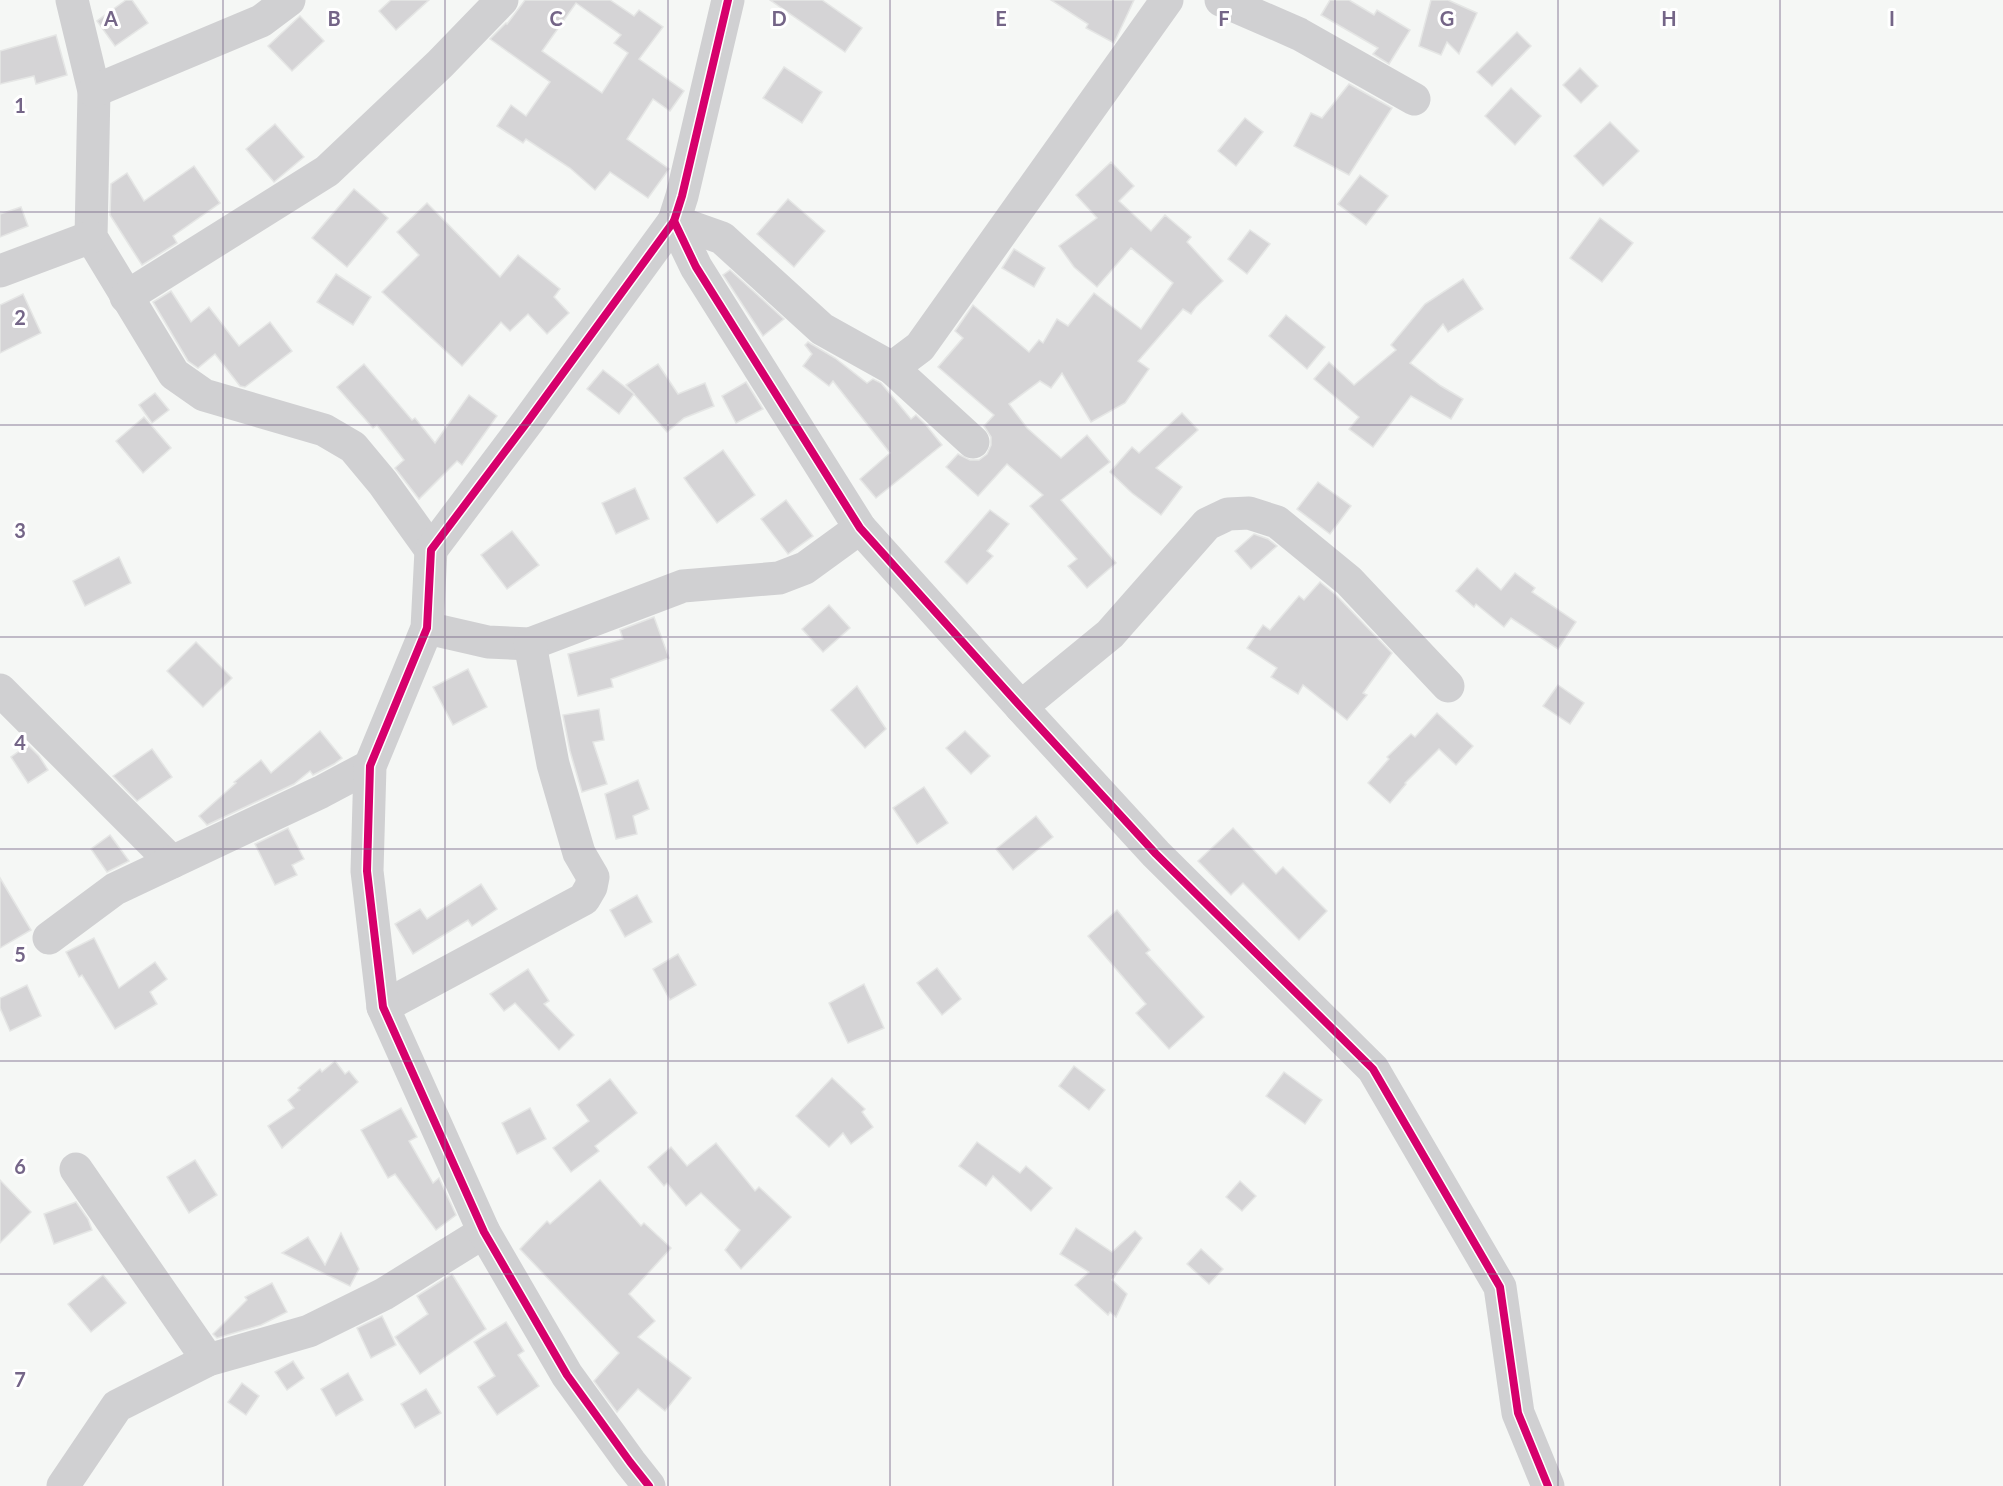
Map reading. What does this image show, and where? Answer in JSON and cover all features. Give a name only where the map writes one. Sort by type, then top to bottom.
[{"type":"street","points":[[72,0],[94,91],[91,237],[174,374],[204,395],[324,430],[353,447],[383,483],[431,550]]},
{"type":"street","points":[[94,91],[261,21],[289,0]]},
{"type":"street","points":[[126,297],[327,171],[440,64],[502,0]]},
{"type":"street","points":[[649,1486],[567,1375],[484,1232],[383,1007],[367,871],[370,766],[427,628],[431,550],[528,422],[674,221],[682,196],[728,0]]},
{"type":"street","points":[[892,368],[920,347],[1167,0]]},
{"type":"street","points":[[1221,0],[1299,34],[1414,99]]},
{"type":"street","points":[[674,221],[722,238],[822,329],[892,368],[973,442]]},
{"type":"street","points":[[674,221],[696,267],[860,528],[1156,854],[1372,1069],[1500,1287],[1518,1413],[1548,1486]]},
{"type":"street","points":[[0,271],[91,237]]},
{"type":"street","points":[[1021,707],[1110,634],[1208,524],[1228,514],[1249,513],[1276,522],[1348,581],[1448,686]]},
{"type":"street","points":[[427,628],[488,642],[530,644],[682,586],[779,578],[805,568],[860,528]]},
{"type":"street","points":[[383,1007],[584,899],[591,887],[593,878],[579,853],[553,764],[530,644]]},
{"type":"street","points":[[0,690],[172,862]]},
{"type":"street","points":[[48,938],[115,889],[321,792],[370,766]]},
{"type":"street","points":[[76,1169],[208,1360]]},
{"type":"street","points":[[63,1486],[117,1406],[208,1360],[309,1331],[384,1294],[484,1232]]},
{"type":"building","points":[[126,0],[132,0],[148,23],[115,46],[97,21]]},
{"type":"building","points":[[391,0],[429,0],[396,30],[379,11]]},
{"type":"building","points":[[525,0],[610,0],[634,16],[639,10],[663,27],[639,59],[684,91],[670,111],[653,99],[627,139],[669,169],[648,198],[610,172],[595,190],[570,168],[526,139],[523,143],[497,126],[511,105],[526,116],[550,82],[490,39],[507,24]],"holes":[[[576,3],[621,35],[614,43],[628,53],[602,93],[542,51]]]},
{"type":"building","points":[[770,0],[822,0],[862,28],[845,52]]},
{"type":"building","points":[[1051,0],[1134,0],[1114,43],[1086,28],[1088,24]]},
{"type":"building","points":[[1330,0],[1349,0],[1374,15],[1377,10],[1410,30],[1389,64],[1373,54],[1378,48],[1321,15]]},
{"type":"building","points":[[1431,0],[1448,0],[1477,13],[1459,54],[1447,42],[1441,55],[1419,46]]},
{"type":"building","points":[[300,16],[324,41],[292,71],[268,46]]},
{"type":"building","points":[[1517,32],[1531,46],[1492,86],[1477,72]]},
{"type":"building","points":[[56,35],[67,75],[36,84],[34,76],[0,84],[0,51]]},
{"type":"building","points":[[784,67],[822,92],[802,123],[763,98]]},
{"type":"building","points":[[1580,68],[1598,86],[1581,103],[1563,85]]},
{"type":"building","points":[[1349,84],[1392,108],[1349,175],[1294,146],[1311,113],[1322,118]]},
{"type":"building","points":[[1511,88],[1541,116],[1515,145],[1485,116]]},
{"type":"building","points":[[1245,118],[1263,132],[1236,166],[1218,151]]},
{"type":"building","points":[[1610,122],[1639,151],[1603,186],[1574,156]]},
{"type":"building","points":[[275,124],[304,157],[274,182],[246,149]]},
{"type":"building","points":[[1111,162],[1134,186],[1119,201],[1151,231],[1165,215],[1191,237],[1187,242],[1223,281],[1191,314],[1183,309],[1138,361],[1149,369],[1125,403],[1091,422],[1062,373],[1051,388],[1040,381],[1009,404],[1027,428],[1061,458],[1087,435],[1110,462],[1061,500],[1116,563],[1087,588],[1068,566],[1077,559],[1030,506],[1043,495],[1007,464],[978,496],[946,467],[958,454],[970,460],[979,460],[987,454],[991,445],[991,437],[984,426],[994,415],[938,367],[963,338],[955,331],[973,305],[1029,352],[1039,340],[1043,343],[1057,319],[1068,326],[1094,293],[1141,329],[1173,283],[1131,248],[1097,287],[1074,267],[1059,246],[1097,218],[1076,195]]},
{"type":"building","points":[[194,166],[220,203],[173,236],[177,243],[142,265],[110,215],[111,184],[127,173],[144,201]]},
{"type":"building","points":[[1360,175],[1388,196],[1366,225],[1338,204]]},
{"type":"building","points":[[354,189],[388,218],[347,267],[312,238]]},
{"type":"building","points":[[788,199],[825,231],[794,267],[757,234]]},
{"type":"building","points":[[427,203],[500,277],[518,255],[560,289],[554,297],[569,313],[547,334],[528,314],[510,331],[501,322],[462,366],[382,292],[419,255],[397,232]]},
{"type":"building","points":[[21,207],[28,226],[0,237],[0,214]]},
{"type":"building","points":[[1600,218],[1633,243],[1602,282],[1570,258]]},
{"type":"building","points":[[1250,230],[1270,244],[1247,274],[1228,259]]},
{"type":"building","points":[[1014,249],[1045,268],[1034,287],[1002,268]]},
{"type":"building","points":[[730,270],[784,319],[763,336],[723,275]]},
{"type":"building","points":[[336,274],[371,297],[353,325],[317,302]]},
{"type":"building","points":[[1463,279],[1483,309],[1448,332],[1443,324],[1410,363],[1463,399],[1451,419],[1411,396],[1373,447],[1349,429],[1359,417],[1314,379],[1329,362],[1354,385],[1396,350],[1391,345],[1425,304]]},
{"type":"building","points":[[171,291],[191,322],[209,307],[239,346],[270,322],[292,351],[245,387],[240,386],[215,354],[198,368],[188,361],[153,302]]},
{"type":"building","points":[[23,294],[41,333],[0,353],[0,305]]},
{"type":"building","points":[[1286,315],[1325,347],[1307,369],[1269,336]]},
{"type":"building","points":[[808,342],[835,358],[867,383],[873,379],[881,383],[911,419],[916,415],[942,445],[876,498],[860,479],[890,453],[833,381],[829,386],[803,366],[812,354],[805,345]]},
{"type":"building","points":[[364,364],[412,420],[415,418],[435,443],[469,395],[497,416],[462,465],[457,461],[419,499],[395,468],[404,460],[377,425],[373,428],[337,387]]},
{"type":"building","points":[[658,364],[678,394],[705,383],[714,406],[684,418],[667,432],[626,385]]},
{"type":"building","points":[[603,370],[634,394],[619,414],[587,389]]},
{"type":"building","points":[[746,382],[763,409],[736,423],[722,396]]},
{"type":"building","points":[[155,393],[169,410],[152,423],[139,405]]},
{"type":"building","points":[[1182,413],[1198,430],[1156,468],[1182,487],[1161,515],[1132,493],[1110,472],[1132,447],[1139,453]]},
{"type":"building","points":[[144,417],[171,448],[143,473],[116,441]]},
{"type":"building","points":[[723,450],[755,495],[717,523],[684,478]]},
{"type":"building","points":[[1318,482],[1351,506],[1330,534],[1297,509]]},
{"type":"building","points":[[635,488],[649,519],[616,534],[602,503]]},
{"type":"building","points":[[786,500],[813,536],[788,554],[761,519]]},
{"type":"building","points":[[990,510],[1009,524],[987,551],[993,556],[967,584],[945,562]]},
{"type":"building","points":[[512,531],[539,565],[507,589],[481,555]]},
{"type":"building","points":[[1254,534],[1268,539],[1277,546],[1251,569],[1235,551]]},
{"type":"building","points":[[119,557],[131,583],[85,606],[73,581]]},
{"type":"building","points":[[1477,568],[1501,590],[1515,573],[1535,588],[1532,592],[1576,622],[1558,649],[1511,618],[1504,627],[1476,604],[1474,607],[1456,591]]},
{"type":"building","points":[[1320,582],[1336,595],[1392,653],[1363,693],[1367,695],[1347,720],[1303,685],[1298,694],[1271,677],[1277,668],[1247,648],[1263,625],[1270,630],[1299,596],[1304,600]]},
{"type":"building","points":[[829,605],[850,628],[823,652],[802,629]]},
{"type":"building","points":[[654,617],[669,658],[611,679],[613,687],[578,696],[568,654],[623,639],[620,630]]},
{"type":"building","points":[[196,642],[232,678],[203,707],[167,671]]},
{"type":"building","points":[[468,669],[487,707],[453,725],[433,687]]},
{"type":"building","points":[[1558,685],[1584,703],[1570,724],[1543,706]]},
{"type":"building","points":[[857,686],[886,729],[865,748],[831,710]]},
{"type":"building","points":[[599,709],[604,740],[593,742],[607,784],[582,792],[570,751],[563,715]]},
{"type":"building","points":[[1437,713],[1473,746],[1456,765],[1439,749],[1405,783],[1390,803],[1368,783],[1389,759],[1387,757],[1411,734],[1415,737]]},
{"type":"building","points":[[320,731],[342,758],[334,764],[313,775],[310,771],[294,784],[207,825],[199,816],[261,760],[271,773]]},
{"type":"building","points":[[965,731],[990,756],[971,774],[946,748]]},
{"type":"building","points":[[28,745],[48,770],[28,783],[11,757]]},
{"type":"building","points":[[152,749],[172,777],[137,801],[113,776]]},
{"type":"building","points":[[638,780],[649,809],[633,816],[637,834],[616,839],[605,794]]},
{"type":"building","points":[[924,787],[948,823],[917,844],[893,808]]},
{"type":"building","points":[[1036,816],[1053,837],[1013,870],[996,849]]},
{"type":"building","points":[[288,828],[304,859],[292,865],[297,875],[275,885],[255,844]]},
{"type":"building","points":[[1233,828],[1276,874],[1283,867],[1327,911],[1299,940],[1243,883],[1231,895],[1198,861]]},
{"type":"building","points":[[110,835],[129,861],[107,872],[91,849]]},
{"type":"building","points":[[0,878],[31,930],[0,948]]},
{"type":"building","points":[[481,884],[497,909],[472,926],[468,920],[413,954],[395,924],[420,909],[427,919]]},
{"type":"building","points":[[637,895],[652,922],[625,937],[610,910]]},
{"type":"building","points":[[1117,910],[1150,950],[1146,953],[1204,1017],[1169,1049],[1136,1013],[1146,1004],[1088,936]]},
{"type":"building","points":[[94,938],[119,988],[155,962],[167,979],[150,992],[157,1004],[115,1029],[82,975],[79,977],[66,952]]},
{"type":"building","points":[[678,954],[696,985],[670,1000],[653,969]]},
{"type":"building","points":[[937,968],[961,999],[942,1015],[917,983]]},
{"type":"building","points":[[528,969],[549,1001],[544,1004],[574,1035],[559,1050],[515,1003],[504,1011],[490,994]]},
{"type":"building","points":[[864,984],[884,1028],[848,1043],[829,1003]]},
{"type":"building","points":[[27,985],[41,1016],[10,1031],[0,1008],[0,998]]},
{"type":"building","points":[[335,1061],[345,1074],[349,1071],[358,1082],[282,1148],[268,1126],[294,1108],[288,1100],[300,1090],[298,1088],[320,1069],[322,1072]]},
{"type":"building","points":[[1074,1066],[1105,1090],[1089,1110],[1059,1086]]},
{"type":"building","points":[[1284,1072],[1322,1100],[1305,1124],[1266,1096]]},
{"type":"building","points":[[832,1078],[865,1109],[862,1112],[873,1127],[851,1144],[843,1133],[829,1147],[796,1116]]},
{"type":"building","points":[[610,1079],[637,1113],[595,1146],[599,1151],[571,1172],[553,1148],[589,1121],[577,1105]]},
{"type":"building","points":[[401,1108],[417,1137],[409,1141],[433,1183],[439,1178],[456,1215],[436,1230],[395,1174],[388,1178],[361,1130]]},
{"type":"building","points":[[530,1108],[546,1139],[517,1154],[502,1123]]},
{"type":"building","points":[[977,1142],[1020,1173],[1026,1166],[1052,1188],[1031,1211],[993,1176],[986,1186],[959,1166]]},
{"type":"building","points":[[716,1143],[755,1191],[759,1187],[791,1217],[741,1269],[725,1250],[740,1230],[701,1193],[686,1206],[667,1183],[664,1186],[648,1167],[671,1147],[687,1166]]},
{"type":"building","points":[[195,1160],[217,1195],[189,1213],[167,1177]]},
{"type":"building","points":[[0,1180],[31,1212],[0,1243]]},
{"type":"building","points":[[600,1180],[641,1226],[644,1223],[671,1248],[629,1294],[655,1321],[638,1337],[691,1378],[665,1411],[638,1389],[617,1412],[594,1381],[619,1353],[520,1249],[547,1221],[550,1224]]},
{"type":"building","points":[[1240,1181],[1256,1196],[1242,1211],[1226,1197]]},
{"type":"building","points":[[76,1202],[88,1219],[92,1230],[54,1244],[44,1214]]},
{"type":"building","points":[[1076,1228],[1112,1252],[1135,1231],[1142,1238],[1112,1280],[1127,1294],[1116,1317],[1110,1312],[1108,1315],[1075,1285],[1089,1272],[1060,1254]]},
{"type":"building","points":[[341,1233],[359,1269],[350,1286],[282,1253],[308,1237],[325,1265]]},
{"type":"building","points":[[1201,1249],[1223,1269],[1209,1284],[1187,1264]]},
{"type":"building","points":[[452,1274],[486,1329],[420,1374],[395,1337],[428,1314],[417,1296]]},
{"type":"building","points":[[103,1275],[126,1303],[91,1332],[68,1304]]},
{"type":"building","points":[[272,1283],[287,1312],[261,1325],[217,1338],[213,1334],[247,1300],[245,1297]]},
{"type":"building","points":[[382,1316],[396,1345],[371,1358],[357,1328]]},
{"type":"building","points":[[506,1322],[524,1351],[518,1355],[539,1386],[497,1415],[478,1387],[495,1376],[474,1342]]},
{"type":"building","points":[[293,1361],[304,1378],[287,1390],[275,1372]]},
{"type":"building","points":[[348,1373],[363,1400],[336,1416],[321,1389]]},
{"type":"building","points":[[242,1383],[259,1396],[246,1415],[228,1402]]},
{"type":"building","points":[[426,1389],[441,1413],[415,1428],[401,1404]]},
{"type":"cycle path","points":[[649,1486],[567,1375],[484,1232],[383,1007],[367,871],[370,766],[427,628],[431,550],[674,221],[682,196],[728,0]]},
{"type":"cycle path","points":[[674,221],[696,267],[860,528],[1156,854],[1373,1069],[1500,1287],[1518,1413],[1548,1486]]}]
